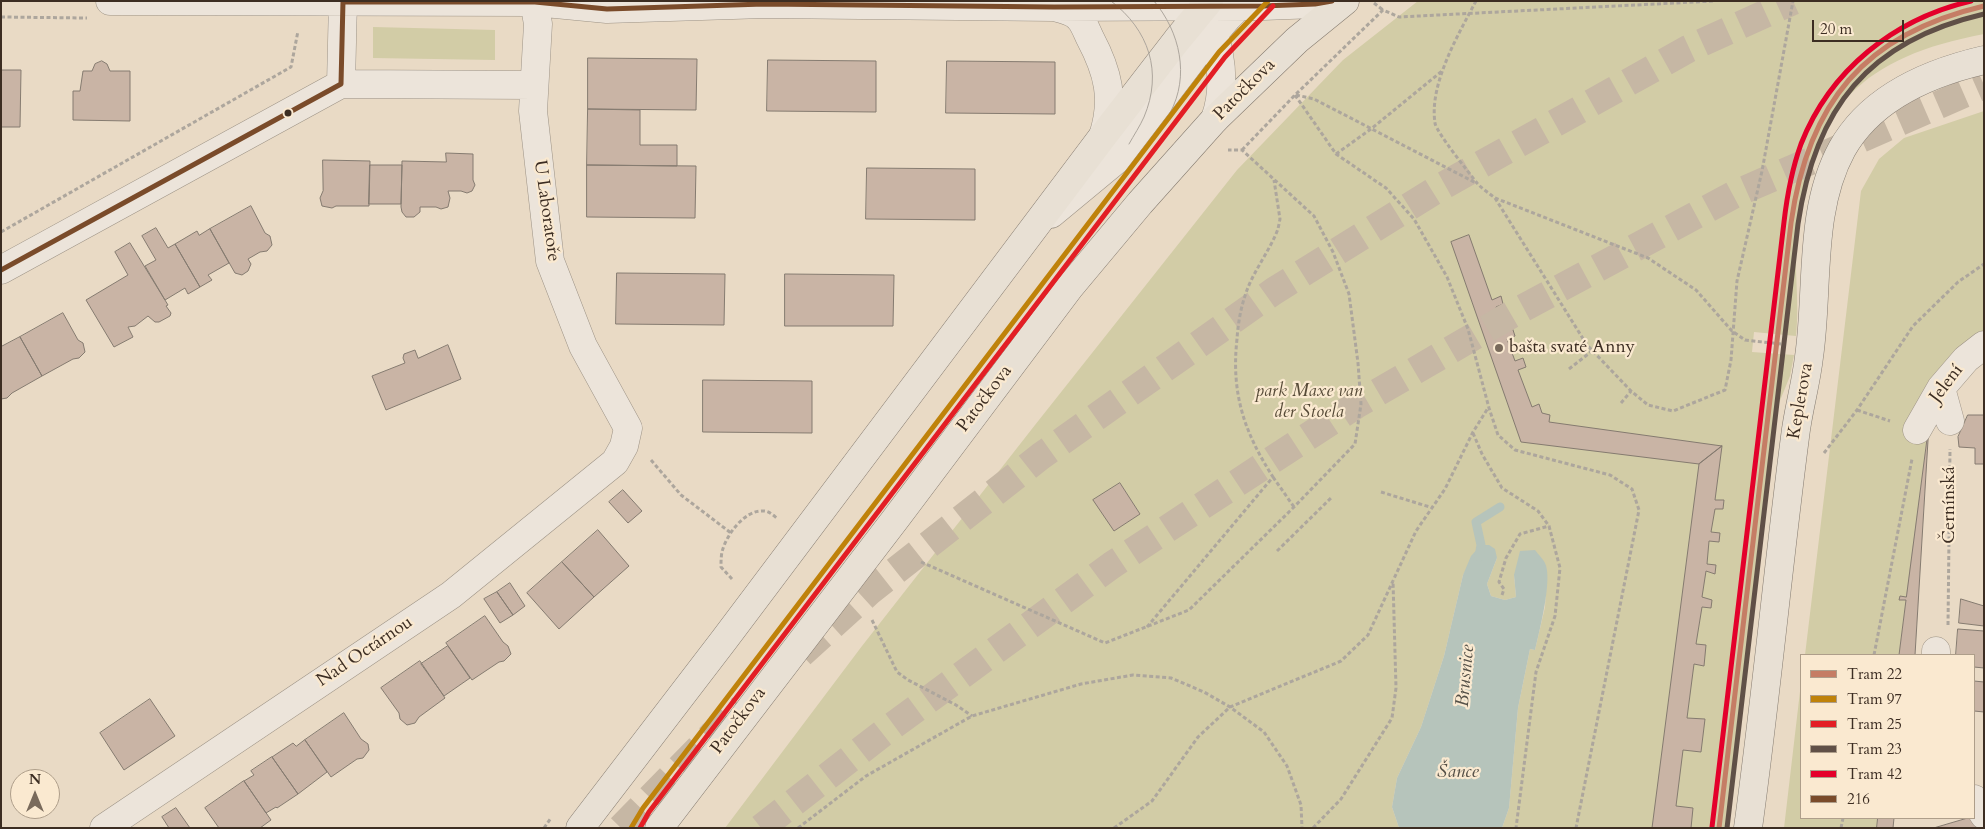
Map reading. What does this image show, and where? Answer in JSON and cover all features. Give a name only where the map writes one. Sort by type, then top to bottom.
[{"type":"main road","name":"Patočkova","points":[[659,828],[897,518],[1069,288],[1140,203],[1215,119],[1297,40],[1345,1]]},
{"type":"main road","points":[[580,828],[724,640],[1103,136],[1206,3]]},
{"type":"main road","name":"Keplerova","points":[[1748,828],[1795,436],[1810,356],[1820,221],[1832,170],[1852,133],[1869,113],[1892,96],[1918,82],[1984,60]]},
{"type":"street","points":[[110,1],[534,2],[607,9],[764,4],[1100,7],[1206,3],[1315,4],[1334,1]]},
{"type":"street","points":[[341,84],[343,2]]},
{"type":"street","name":"U Laboratoře","points":[[534,2],[538,24],[532,112],[550,261],[583,346],[628,428],[620,454]]},
{"type":"street","points":[[1206,3],[1219,52],[1222,87],[1222,98],[1215,119]]},
{"type":"street","points":[[1035,227],[1115,161],[1214,32],[1242,4]]},
{"type":"street","points":[[1054,7],[1065,10],[1079,18],[1100,59],[1110,105],[1103,136]]},
{"type":"street","points":[[1,270],[341,84],[534,85]]},
{"type":"street","name":"Jelení","points":[[1917,430],[1941,388],[1966,359],[1984,345]]},
{"type":"street","points":[[1941,388],[1950,421]]},
{"type":"street","name":"Nad Octárnou","points":[[104,828],[451,595],[620,454]]},
{"type":"path","points":[[1373,1],[1384,10],[1399,17],[1714,1]]},
{"type":"path","points":[[1476,1],[1443,71],[1434,102],[1435,126],[1478,185]]},
{"type":"path","points":[[1494,198],[1587,345],[1631,391],[1648,405],[1673,411],[1725,390],[1731,360],[1737,282],[1762,171],[1793,1]]},
{"type":"path","points":[[921,562],[1105,643],[1189,610],[1355,444],[1361,404],[1358,363],[1349,294],[1333,252],[1314,216],[1242,150],[1295,95],[1384,10]]},
{"type":"path","points":[[1,232],[290,67],[298,30]]},
{"type":"path","points":[[1336,154],[1371,129],[1443,71]]},
{"type":"path","points":[[1295,95],[1314,99],[1478,185],[1494,198],[1648,258],[1696,290],[1732,332],[1745,340],[1786,344]]},
{"type":"path","points":[[1295,95],[1336,154],[1386,188],[1414,219],[1448,277],[1468,329],[1489,408],[1498,434],[1515,450],[1610,475],[1632,489],[1639,510],[1576,828]]},
{"type":"path","points":[[1274,179],[1280,219],[1278,229],[1246,291],[1239,319],[1235,370],[1237,392],[1244,421],[1258,454],[1294,507]]},
{"type":"path","points":[[1824,453],[1857,410],[1913,326],[1958,282],[1984,264]]},
{"type":"path","points":[[1569,369],[1592,350]]},
{"type":"path","points":[[1621,403],[1631,391]]},
{"type":"path","points":[[1115,828],[1152,801],[1198,737],[1230,707],[1341,661],[1368,635],[1416,531],[1446,489],[1473,432],[1489,408]]},
{"type":"path","name":"Černínská","points":[[1950,421],[1950,623]]},
{"type":"path","points":[[1874,654],[1917,430]]},
{"type":"path","points":[[1473,432],[1482,454],[1502,488],[1538,511],[1549,526],[1560,568],[1555,616],[1536,672],[1523,788],[1516,828]]},
{"type":"path","points":[[620,454],[647,456],[681,495],[732,534]]},
{"type":"path","points":[[1146,628],[1273,477]]},
{"type":"path","points":[[1381,492],[1432,508]]},
{"type":"path","points":[[1277,551],[1332,497]]},
{"type":"path","points":[[732,579],[721,568],[722,554],[725,544],[744,518],[753,512],[766,511],[778,518]]},
{"type":"path","points":[[1502,595],[1504,589],[1499,582],[1506,558],[1520,534],[1549,526]]},
{"type":"path","points":[[1313,828],[1341,799],[1392,718],[1396,688],[1393,578]]},
{"type":"path","points":[[872,620],[896,672],[956,705],[972,716]]},
{"type":"path","points":[[798,828],[866,776],[972,716],[1081,684],[1133,675],[1171,678],[1204,692],[1230,707],[1264,732],[1287,766],[1301,805],[1302,828]]},
{"type":"green space","name":"park Maxe van der Stoela","points":[[1418,1],[1984,1],[1984,34],[1942,44],[1906,57],[1876,73],[1851,94],[1831,119],[1816,150],[1804,186],[1797,229],[1796,336],[1754,332],[1752,352],[1794,355],[1790,376],[1777,408],[1774,428],[1726,828],[1502,828],[1509,808],[1518,708],[1530,649],[1535,650],[1545,607],[1547,573],[1514,575],[1516,597],[1505,600],[1491,596],[1487,584],[1497,558],[1481,545],[1463,575],[1444,656],[1421,727],[1397,778],[1392,807],[1399,828],[725,828],[862,646],[1237,170],[1343,60]],"holes":[[[1120,483],[1140,514],[1114,531],[1094,500]]]},
{"type":"green space","points":[[373,27],[495,30],[495,60],[373,58]]},
{"type":"green space","points":[[1984,111],[1984,333],[1929,424],[1899,654],[1805,654],[1861,191],[1879,159],[1904,138]]},
{"type":"green space","points":[[1800,692],[1800,819],[1878,819],[1877,828],[1784,828]]},
{"type":"water","name":"Šance","points":[[1481,545],[1489,545],[1495,549],[1497,558],[1487,584],[1491,596],[1505,600],[1516,597],[1514,575],[1520,551],[1535,550],[1544,561],[1547,571],[1542,619],[1535,650],[1530,649],[1518,708],[1509,808],[1502,828],[1399,828],[1392,807],[1397,778],[1421,727],[1444,656],[1463,575],[1471,556]]},
{"type":"building","points":[[588,58],[697,59],[696,110],[588,109]]},
{"type":"building","points":[[768,60],[876,61],[876,112],[767,111]]},
{"type":"building","points":[[102,61],[107,64],[110,71],[130,71],[130,121],[73,120],[73,91],[80,91],[83,71],[92,71],[95,64]]},
{"type":"building","points":[[947,61],[1055,62],[1055,114],[946,113]]},
{"type":"building","points":[[1,70],[21,70],[20,127],[1,127]]},
{"type":"building","points":[[588,109],[640,110],[640,145],[677,145],[677,166],[587,165]]},
{"type":"building","points":[[446,153],[473,154],[473,180],[475,185],[472,191],[467,193],[448,191],[450,198],[448,207],[441,209],[436,207],[420,207],[420,212],[414,217],[406,217],[401,207],[402,161],[446,162]]},
{"type":"building","points":[[323,160],[370,161],[369,206],[336,206],[332,208],[322,206],[320,198],[323,191]]},
{"type":"building","points":[[370,165],[402,165],[401,204],[369,204]]},
{"type":"building","points":[[587,165],[696,166],[695,218],[587,217]]},
{"type":"building","points":[[867,168],[975,169],[975,220],[866,219]]},
{"type":"building","points":[[251,206],[265,233],[270,236],[272,245],[267,251],[260,252],[248,259],[251,264],[248,271],[242,275],[235,273],[210,229]]},
{"type":"building","points":[[156,228],[168,248],[175,244],[200,287],[188,294],[185,288],[165,300],[145,266],[156,260],[142,236]]},
{"type":"building","points":[[210,229],[229,263],[208,275],[212,280],[200,287],[175,244],[197,231],[199,235]]},
{"type":"building","name":"bašta svaté Anny","points":[[1469,235],[1492,300],[1501,296],[1503,304],[1496,307],[1504,330],[1512,327],[1515,336],[1507,339],[1515,361],[1523,358],[1526,367],[1518,370],[1532,407],[1539,404],[1542,413],[1550,415],[1549,422],[1722,446],[1699,464],[1521,442],[1451,242]]},
{"type":"building","points":[[130,243],[171,313],[170,316],[159,322],[155,322],[148,316],[135,326],[128,327],[133,337],[114,347],[86,300],[128,275],[115,252]]},
{"type":"building","points":[[617,273],[725,274],[724,325],[616,324]]},
{"type":"building","points":[[785,274],[894,275],[893,326],[785,326]]},
{"type":"building","points":[[63,313],[78,340],[83,343],[85,352],[79,358],[73,359],[42,376],[20,337]]},
{"type":"building","points":[[20,337],[42,376],[12,393],[7,398],[1,399],[1,347]]},
{"type":"building","points":[[448,345],[461,379],[386,410],[372,376],[405,363],[404,354],[415,350],[418,358]]},
{"type":"building","points":[[703,380],[812,381],[812,433],[703,432]]},
{"type":"building","points":[[1968,415],[1984,415],[1984,464],[1975,464],[1975,448],[1959,447],[1958,437]]},
{"type":"building","points":[[1929,424],[1915,654],[1899,654],[1906,600],[1899,600],[1900,596],[1906,597]]},
{"type":"building","points":[[1722,446],[1715,500],[1724,500],[1723,509],[1715,509],[1711,532],[1720,533],[1719,542],[1709,541],[1707,564],[1716,565],[1715,574],[1706,571],[1702,597],[1712,600],[1711,608],[1702,607],[1696,644],[1706,645],[1704,666],[1694,664],[1687,718],[1705,719],[1701,752],[1683,750],[1676,806],[1693,808],[1691,828],[1652,828],[1699,464]]},
{"type":"building","points":[[1120,483],[1140,514],[1114,531],[1093,500]]},
{"type":"building","points":[[623,490],[642,511],[628,523],[609,502]]},
{"type":"building","points":[[598,530],[629,566],[594,597],[562,562]]},
{"type":"building","points":[[562,562],[594,597],[559,629],[527,593]]},
{"type":"building","points":[[510,583],[525,606],[513,615],[497,592]]},
{"type":"building","points":[[497,592],[513,615],[500,623],[484,599]]},
{"type":"building","points":[[1961,599],[1984,606],[1984,626],[1959,623]]},
{"type":"building","points":[[485,616],[503,642],[508,646],[511,654],[504,661],[499,662],[472,680],[446,643]]},
{"type":"building","points":[[1958,629],[1984,631],[1984,668],[1975,667],[1975,654],[1956,654]]},
{"type":"building","points":[[448,646],[470,678],[444,696],[421,664]]},
{"type":"building","points":[[420,661],[445,698],[419,717],[415,723],[407,725],[400,719],[399,713],[381,688]]},
{"type":"building","points":[[1975,681],[1984,682],[1984,712],[1975,711]]},
{"type":"building","points":[[150,699],[175,736],[124,770],[100,733]]},
{"type":"building","points":[[344,713],[361,739],[368,744],[369,750],[363,758],[357,759],[331,777],[305,740]]},
{"type":"building","points":[[305,740],[327,772],[298,794],[272,757],[293,743],[296,746]]},
{"type":"building","points":[[272,757],[298,794],[266,813],[244,781],[254,775],[251,771]]},
{"type":"building","points":[[244,781],[271,820],[260,828],[219,828],[205,808]]},
{"type":"building","points":[[176,808],[190,828],[169,828],[162,817]]},
{"type":"building","points":[[1878,819],[1894,819],[1893,828],[1877,828]]},
{"type":"building","points":[[1965,819],[1975,819],[1982,828],[1934,828]]},
{"type":"waterway","name":"Brusnice","points":[[1479,557],[1481,545],[1476,522],[1500,507]]},
{"type":"tunnel","points":[[801,654],[870,591],[1041,456],[1274,291],[1439,188],[1688,49],[1793,1]]},
{"type":"tunnel","points":[[761,828],[887,730],[1112,565],[1356,405],[1514,313],[1735,194],[1984,85]]},
{"type":"tunnel","points":[[621,828],[712,735],[742,708]]},
{"type":"tram line","points":[[1111,1],[1135,25],[1149,53],[1152,68],[1150,100],[1129,144]]},
{"type":"tram line","points":[[1153,139],[1170,113],[1176,99],[1181,69],[1176,40],[1163,13],[1154,1]]},
{"type":"tram line","name":"97","points":[[631,828],[643,808],[1219,52],[1268,1]]},
{"type":"tram line","name":"42","points":[[1712,827],[1785,212],[1798,153],[1813,117],[1829,93],[1847,71],[1868,51],[1916,21],[1943,9],[1971,1]]},
{"type":"tram line","name":"25","points":[[640,828],[649,812],[1225,57],[1273,6]]},
{"type":"tram line","name":"22","points":[[1719,828],[1791,223],[1799,180],[1811,142],[1828,109],[1849,80],[1875,55],[1906,35],[1942,18],[1984,6]]},
{"type":"tram line","name":"23","points":[[1727,828],[1798,224],[1806,183],[1818,146],[1834,114],[1854,86],[1879,62],[1908,42],[1943,26],[1984,14]]},
{"type":"transit line","name":"216","points":[[1,270],[341,84],[343,1]]},
{"type":"transit line","name":"216","points":[[343,2],[535,2],[607,9],[764,4],[1054,7],[1263,6],[1315,4],[1332,1]]},
{"type":"place","name":"bašta svaté Anny","points":[[1499,348]]}]
